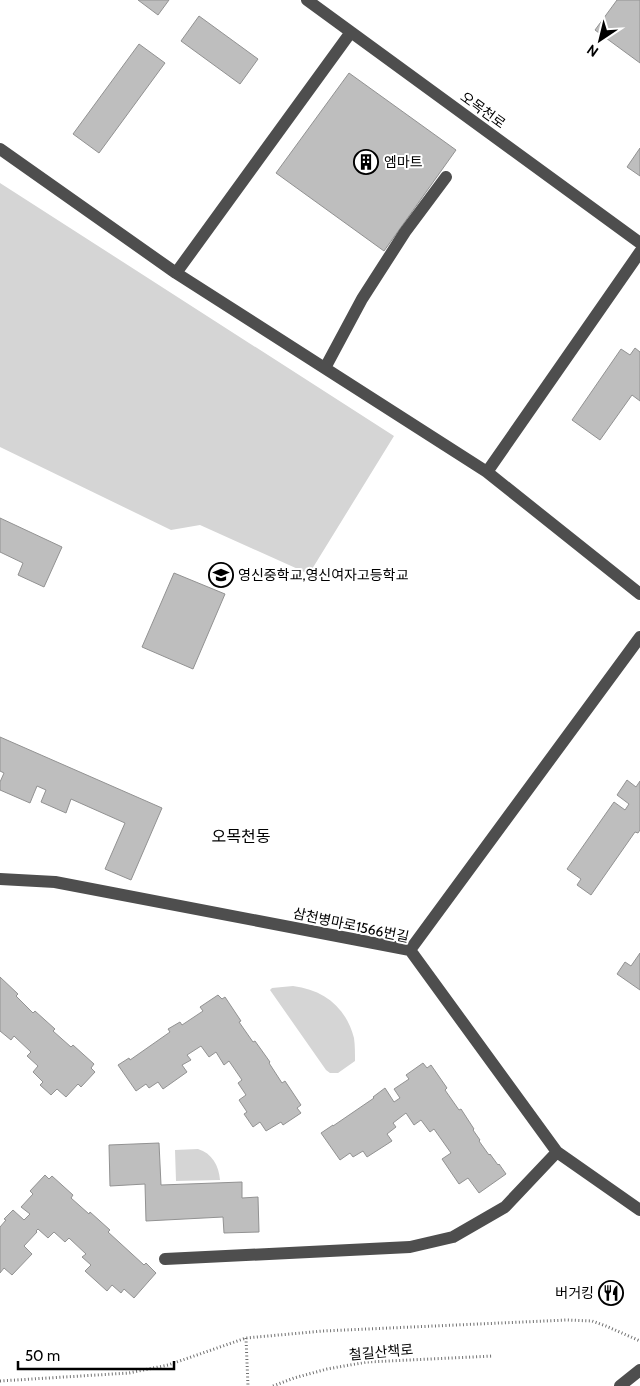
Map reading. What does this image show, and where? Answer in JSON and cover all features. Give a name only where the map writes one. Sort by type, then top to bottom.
[{"type":"street","name":"오목천로","points":[[307,0],[640,244]]},
{"type":"street","points":[[176,273],[351,32]]},
{"type":"street","points":[[0,150],[176,273],[487,472],[640,594]]},
{"type":"street","points":[[325,368],[362,299],[406,232],[446,177]]},
{"type":"street","points":[[487,472],[640,252]]},
{"type":"street","points":[[410,950],[640,637]]},
{"type":"street","name":"삼천병마로1566번길","points":[[0,878],[55,882],[410,950],[557,1152],[640,1210]]},
{"type":"street","points":[[165,1259],[410,1247],[453,1237],[505,1207],[557,1152]]},
{"type":"street","points":[[620,1386],[640,1370]]},
{"type":"path","points":[[0,1381],[129,1373],[168,1364],[246,1338],[323,1331],[567,1320],[592,1321],[640,1341]]},
{"type":"path","points":[[246,1338],[248,1386]]},
{"type":"path","name":"철길산책로","points":[[273,1386],[328,1369],[367,1362],[493,1356]]},
{"type":"shaded area","points":[[0,183],[394,436],[309,574],[200,525],[171,530],[0,447]]},
{"type":"shaded area","points":[[293,986],[314,991],[324,996],[345,1017],[354,1038],[355,1061],[338,1073],[330,1073],[326,1070],[270,990],[272,988]]},
{"type":"shaded area","points":[[198,1149],[214,1161],[220,1180],[176,1181],[175,1150]]},
{"type":"building","points":[[138,0],[169,0],[158,15]]},
{"type":"building","points":[[617,0],[640,0],[640,63],[595,30]]},
{"type":"building","points":[[199,16],[258,59],[240,84],[181,41]]},
{"type":"building","points":[[139,44],[165,63],[99,153],[73,134]]},
{"type":"building","name":"엠마트","points":[[349,73],[456,150],[384,251],[276,173]]},
{"type":"building","points":[[640,148],[640,176],[627,167]]},
{"type":"building","points":[[635,348],[640,352],[640,401],[632,395],[600,440],[572,420],[621,349],[630,355]]},
{"type":"building","points":[[0,518],[62,547],[44,587],[18,575],[23,563],[0,552]]},
{"type":"building","points":[[174,573],[225,594],[193,669],[142,647]]},
{"type":"building","points":[[0,737],[162,808],[131,880],[105,869],[125,823],[71,799],[66,813],[41,802],[46,790],[37,786],[30,803],[0,790],[0,782],[4,773],[0,771]]},
{"type":"building","points":[[627,780],[636,787],[640,781],[640,830],[638,833],[635,832],[591,895],[577,885],[581,879],[567,869],[614,802],[625,810],[629,804],[617,795]]},
{"type":"building","points":[[640,953],[640,990],[617,974],[625,962],[631,966]]},
{"type":"building","points":[[0,977],[18,994],[16,996],[33,1013],[35,1011],[55,1029],[53,1031],[71,1047],[73,1045],[94,1064],[91,1068],[95,1072],[81,1087],[78,1084],[66,1097],[57,1089],[51,1095],[40,1085],[43,1082],[33,1072],[38,1066],[27,1056],[31,1052],[14,1036],[11,1040],[0,1031]]},
{"type":"building","points":[[218,995],[222,999],[225,997],[253,1042],[255,1041],[282,1083],[285,1081],[301,1105],[297,1108],[301,1113],[283,1125],[281,1122],[266,1131],[260,1122],[253,1127],[244,1114],[247,1112],[239,1100],[246,1095],[238,1083],[242,1080],[229,1061],[224,1065],[216,1052],[209,1057],[201,1046],[187,1055],[191,1060],[182,1065],[187,1072],[163,1089],[158,1082],[149,1088],[146,1084],[136,1091],[118,1065],[129,1058],[130,1060],[170,1032],[168,1029],[180,1022],[182,1025],[203,1011],[200,1007]]},
{"type":"building","points":[[423,1063],[427,1068],[431,1065],[447,1088],[445,1090],[459,1110],[461,1109],[474,1129],[479,1141],[506,1174],[479,1193],[468,1178],[459,1184],[442,1159],[451,1153],[434,1129],[430,1132],[421,1120],[414,1125],[406,1113],[393,1123],[396,1127],[387,1134],[392,1141],[367,1157],[363,1151],[353,1157],[350,1153],[340,1160],[321,1133],[374,1098],[385,1088],[394,1102],[400,1098],[394,1089],[409,1079],[406,1075]]},
{"type":"building","points":[[159,1143],[161,1185],[242,1182],[242,1198],[258,1197],[259,1232],[224,1233],[223,1217],[146,1221],[145,1184],[110,1186],[109,1145]]},
{"type":"building","points":[[45,1175],[49,1179],[52,1176],[73,1195],[71,1198],[89,1214],[90,1212],[110,1230],[108,1232],[144,1265],[146,1263],[156,1273],[134,1298],[124,1289],[121,1293],[112,1285],[107,1291],[85,1271],[91,1265],[82,1257],[86,1254],[69,1238],[65,1242],[54,1232],[48,1238],[38,1229],[24,1246],[32,1254],[12,1275],[4,1268],[0,1273],[0,1227],[6,1220],[4,1219],[13,1210],[24,1220],[30,1214],[21,1207],[33,1194],[30,1191]]},
{"type":"place","name":"엠마트","points":[[366,162]]},
{"type":"place","name":"영신중학교,영신여자고등학교","points":[[221,575]]},
{"type":"place","name":"버거킹","points":[[611,1293]]},
{"type":"district","name":"오목천동","points":[[241,836]]}]
